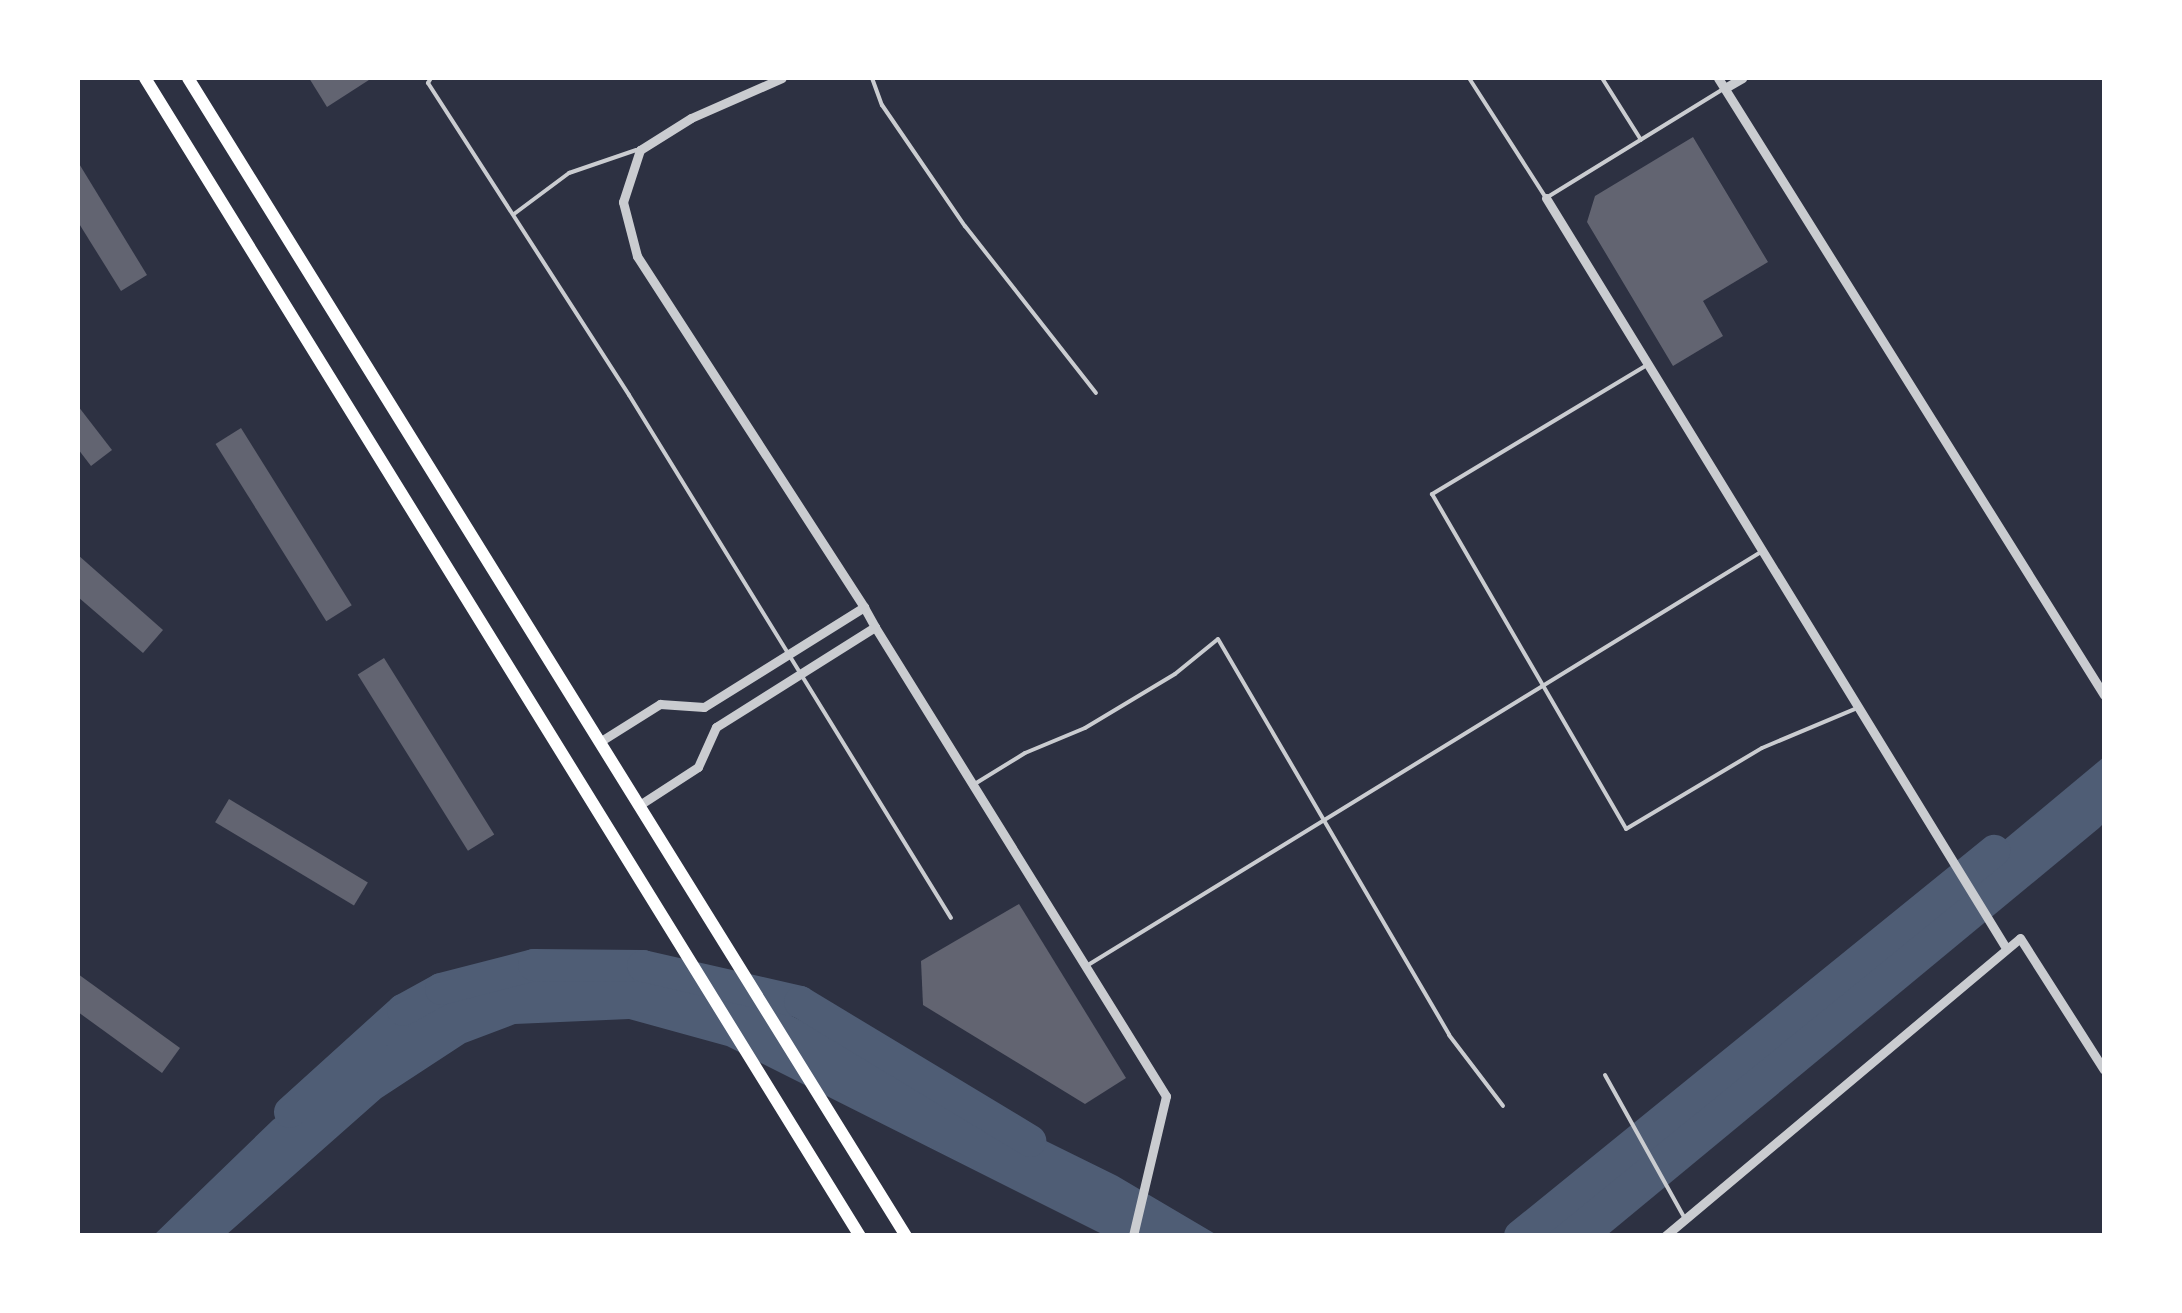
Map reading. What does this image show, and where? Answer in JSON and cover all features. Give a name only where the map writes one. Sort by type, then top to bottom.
[{"type":"main road","points":[[146,78],[860,1236]]},
{"type":"main road","points":[[188,78],[906,1236]]},
{"type":"street","points":[[782,78],[640,150],[623,202],[637,256],[864,606],[1166,1096],[1133,1236]]},
{"type":"street","points":[[1718,78],[2102,690]]},
{"type":"street","points":[[1725,88],[1742,78]]},
{"type":"street","points":[[1546,198],[2006,948]]},
{"type":"street","points":[[601,741],[660,704],[704,707],[864,606]]},
{"type":"street","points":[[640,804],[698,768],[716,728],[875,627]]},
{"type":"street","points":[[1665,1236],[2020,938],[2104,1070]]},
{"type":"lane","points":[[430,78],[951,918]]},
{"type":"lane","points":[[872,78],[882,105],[964,226],[1096,393]]},
{"type":"lane","points":[[1468,78],[1546,198],[1725,88]]},
{"type":"lane","points":[[1602,78],[1641,140]]},
{"type":"lane","points":[[514,214],[569,173],[650,144]]},
{"type":"lane","points":[[1647,364],[1432,494],[1626,829],[1762,748],[1857,708]]},
{"type":"lane","points":[[1085,966],[1761,552]]},
{"type":"lane","points":[[973,786],[1025,753],[1085,728],[1175,674],[1218,638],[1449,1035],[1503,1106]]},
{"type":"lane","points":[[1605,1075],[1685,1218]]},
{"type":"water","points":[[2104,757],[2104,823],[2099,828],[1607,1235],[1528,1236]]},
{"type":"water","points":[[644,966],[753,997],[1117,1176],[1217,1235],[1104,1235],[727,1046],[629,1019],[515,1024],[465,1043],[381,1098],[226,1235],[153,1236],[273,1120],[445,995],[511,971]]},
{"type":"building","points":[[309,78],[372,78],[327,107]]},
{"type":"building","points":[[1693,137],[1768,262],[1703,301],[1723,336],[1673,366],[1587,222],[1595,196]]},
{"type":"building","points":[[78,162],[147,275],[121,291],[78,222]]},
{"type":"building","points":[[78,406],[112,450],[91,466],[78,449]]},
{"type":"building","points":[[241,428],[352,605],[326,621],[216,444]]},
{"type":"building","points":[[78,555],[163,630],[143,653],[78,597]]},
{"type":"building","points":[[384,658],[494,834],[468,851],[358,674]]},
{"type":"building","points":[[229,799],[368,882],[354,906],[215,822]]},
{"type":"building","points":[[1019,904],[1126,1078],[1085,1104],[923,1005],[921,961]]},
{"type":"building","points":[[78,974],[180,1048],[162,1073],[78,1012]]},
{"type":"waterway","points":[[1520,1236],[1994,851]]},
{"type":"waterway","points":[[290,1112],[403,1010],[441,989],[534,965],[643,966],[800,1002],[1030,1141]]}]
